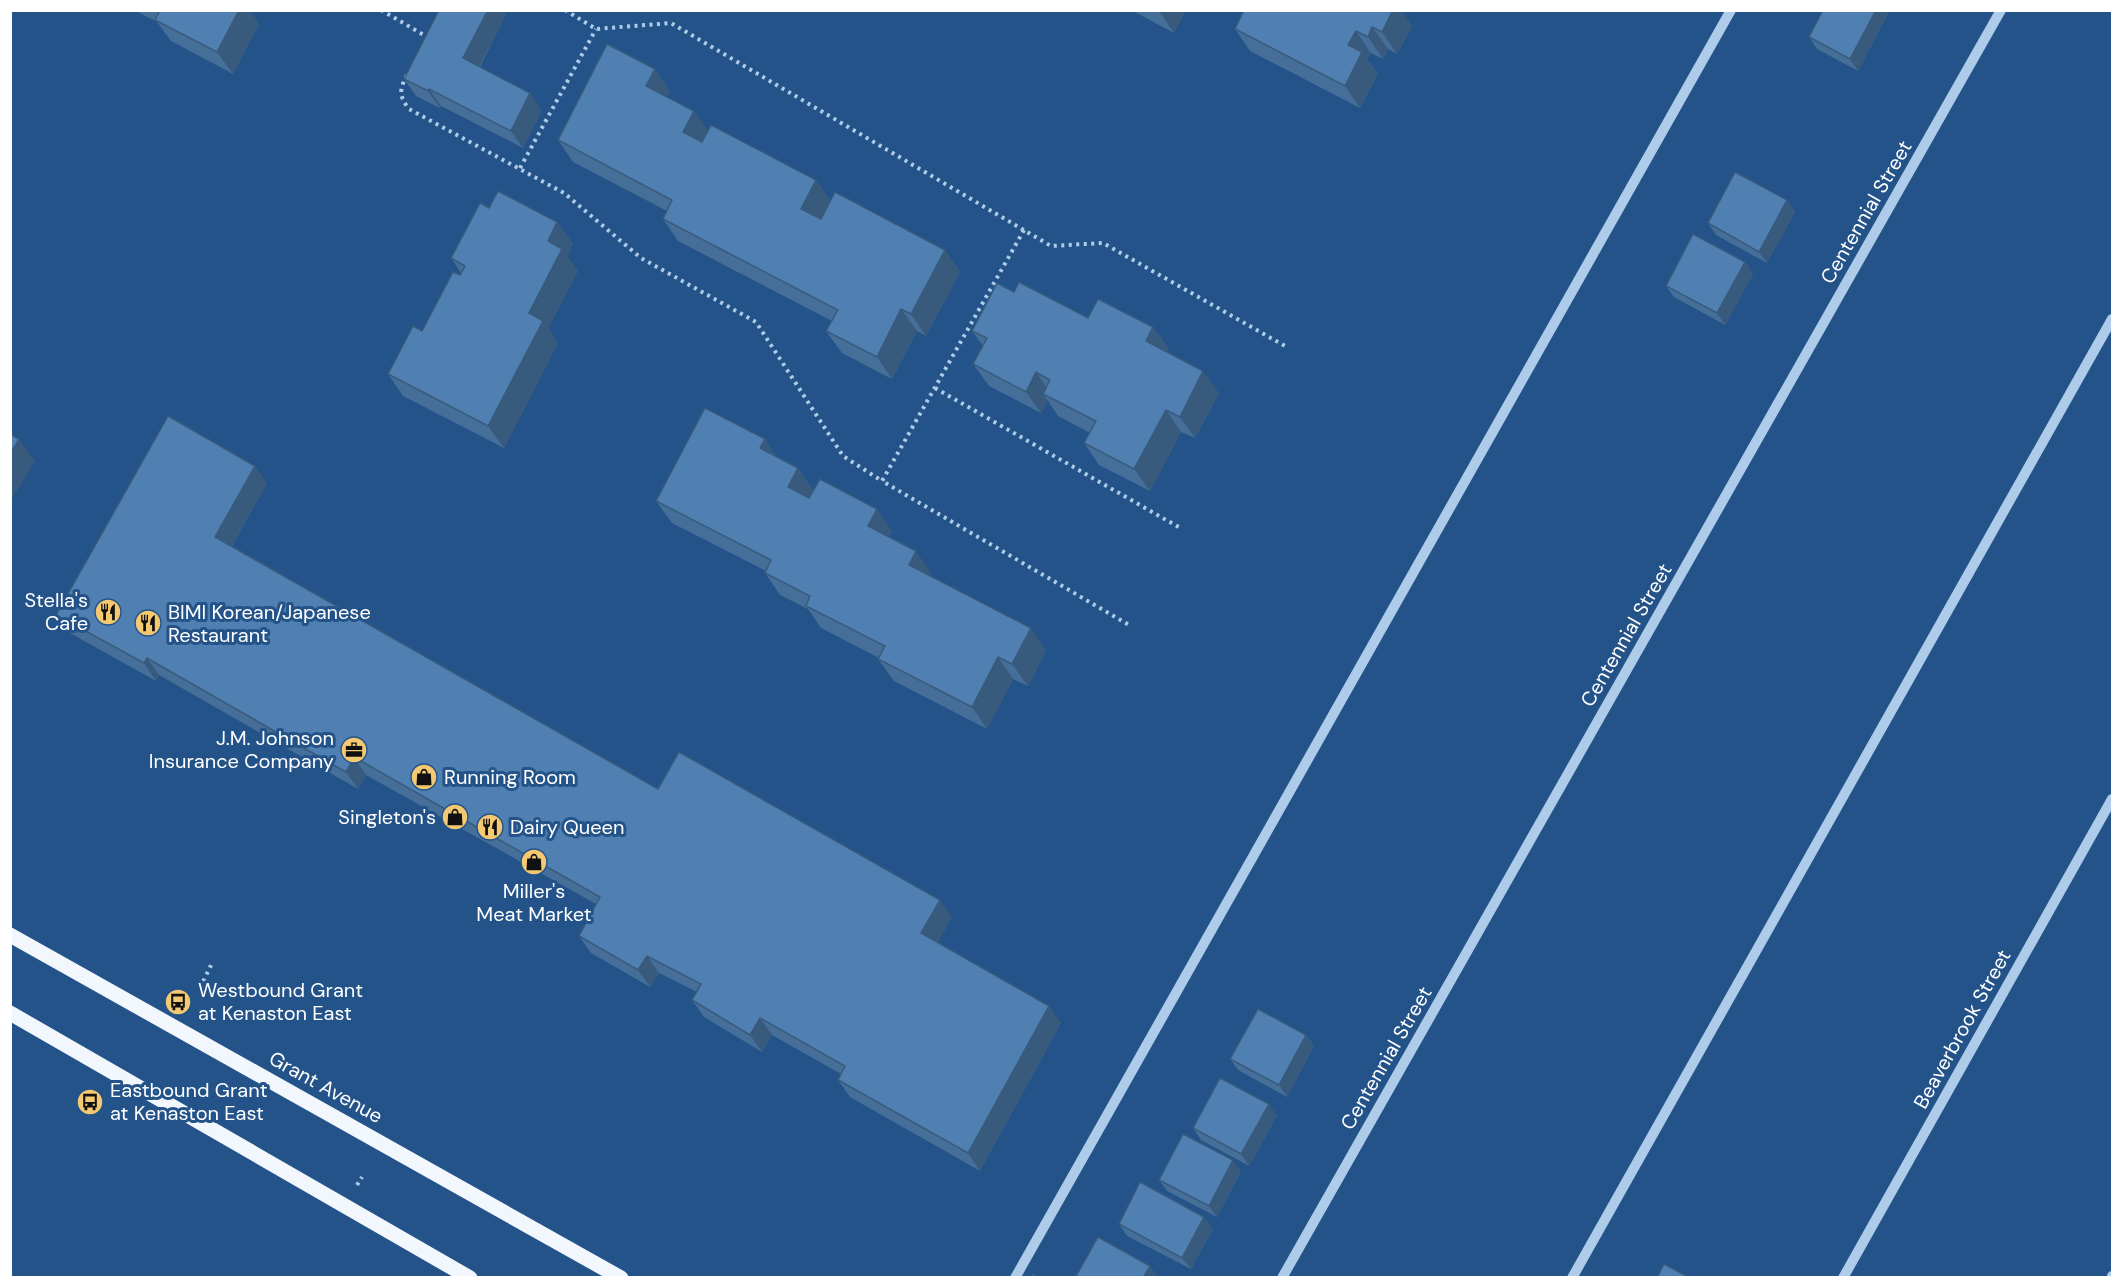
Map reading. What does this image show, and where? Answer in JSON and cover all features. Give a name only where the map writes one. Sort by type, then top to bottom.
[{"type":"main road","name":"Grant Avenue","points":[[10,935],[621,1278]]},
{"type":"main road","points":[[10,1013],[470,1278]]},
{"type":"street","points":[[1015,1278],[1731,10]]},
{"type":"street","name":"Centennial Street","points":[[1282,1278],[2001,10]]},
{"type":"street","points":[[1572,1278],[2112,319]]},
{"type":"street","name":"Beaverbrook Street","points":[[1843,1278],[2112,799]]},
{"type":"path","points":[[381,10],[429,37],[423,47]]},
{"type":"path","points":[[566,10],[596,29],[671,23],[1051,246],[1103,243],[1285,346]]},
{"type":"path","points":[[520,168],[596,29]]},
{"type":"path","points":[[412,67],[400,87],[400,98],[409,109],[564,193],[641,258],[756,322],[843,456],[1129,625]]},
{"type":"path","points":[[882,481],[1024,230]]},
{"type":"path","points":[[935,388],[1182,529]]},
{"type":"path","points":[[200,988],[213,961]]},
{"type":"building","points":[[160,10],[239,10],[217,52],[155,20]]},
{"type":"building","points":[[439,10],[488,10],[463,58],[530,93],[511,131],[429,89],[428,91],[404,79]]},
{"type":"building","points":[[1244,10],[1393,10],[1382,32],[1372,27],[1368,37],[1356,31],[1348,45],[1362,52],[1345,86],[1235,29]]},
{"type":"building","points":[[1823,10],[1876,10],[1850,59],[1809,37]]},
{"type":"building","points":[[607,44],[655,69],[646,86],[694,111],[683,132],[702,142],[711,125],[816,180],[801,209],[821,219],[835,192],[945,250],[911,314],[901,309],[877,357],[826,331],[838,310],[663,219],[672,200],[558,140]]},
{"type":"building","points":[[1735,172],[1787,200],[1759,252],[1708,223]]},
{"type":"building","points":[[498,191],[557,222],[548,241],[562,249],[529,313],[543,321],[488,426],[388,374],[413,326],[422,331],[453,272],[460,275],[465,266],[451,258],[480,203],[489,208]]},
{"type":"building","points":[[1693,234],[1745,262],[1717,313],[1666,286]]},
{"type":"building","points":[[1019,282],[1088,318],[1098,299],[1153,327],[1146,341],[1203,371],[1180,417],[1166,410],[1134,469],[1084,443],[1096,421],[1043,394],[1050,380],[1036,372],[1026,392],[973,364],[987,338],[972,331],[997,283],[1014,292]]},
{"type":"building","points":[[705,408],[765,439],[760,448],[798,468],[788,487],[809,498],[820,479],[877,509],[868,526],[916,551],[909,565],[1031,628],[1012,664],[998,657],[972,707],[878,659],[885,646],[806,606],[810,596],[765,573],[771,560],[656,501]]},
{"type":"building","points":[[168,416],[255,466],[215,537],[658,789],[679,752],[940,900],[921,933],[1049,1006],[968,1153],[838,1080],[845,1066],[760,1018],[750,1035],[692,1000],[701,984],[647,956],[638,970],[579,936],[600,897],[354,757],[346,772],[147,658],[144,663],[56,615]]},
{"type":"building","points":[[10,434],[19,439],[10,454]]},
{"type":"building","points":[[1258,1009],[1306,1035],[1279,1085],[1230,1059]]},
{"type":"building","points":[[1220,1078],[1269,1104],[1241,1154],[1193,1128]]},
{"type":"building","points":[[1183,1134],[1233,1160],[1209,1206],[1159,1180]]},
{"type":"building","points":[[1140,1182],[1204,1217],[1182,1258],[1119,1224]]},
{"type":"building","points":[[1098,1237],[1150,1266],[1143,1278],[1075,1278]]},
{"type":"building","points":[[1664,1264],[1690,1278],[1657,1278]]},
{"type":"place","name":"Stella's Cafe","points":[[108,612]]},
{"type":"place","name":"BIMI Korean/Japanese Restaurant","points":[[148,623]]},
{"type":"place","name":"J.M. Johnson Insurance Company","points":[[354,750]]},
{"type":"place","name":"Running Room","points":[[424,777]]},
{"type":"place","name":"Singleton's","points":[[455,817]]},
{"type":"place","name":"Dairy Queen","points":[[490,827]]},
{"type":"place","name":"Miller's Meat Market","points":[[534,862]]},
{"type":"place","name":"Westbound Grant at Kenaston East","points":[[178,1002]]},
{"type":"place","name":"Eastbound Grant at Kenaston East","points":[[90,1102]]}]
